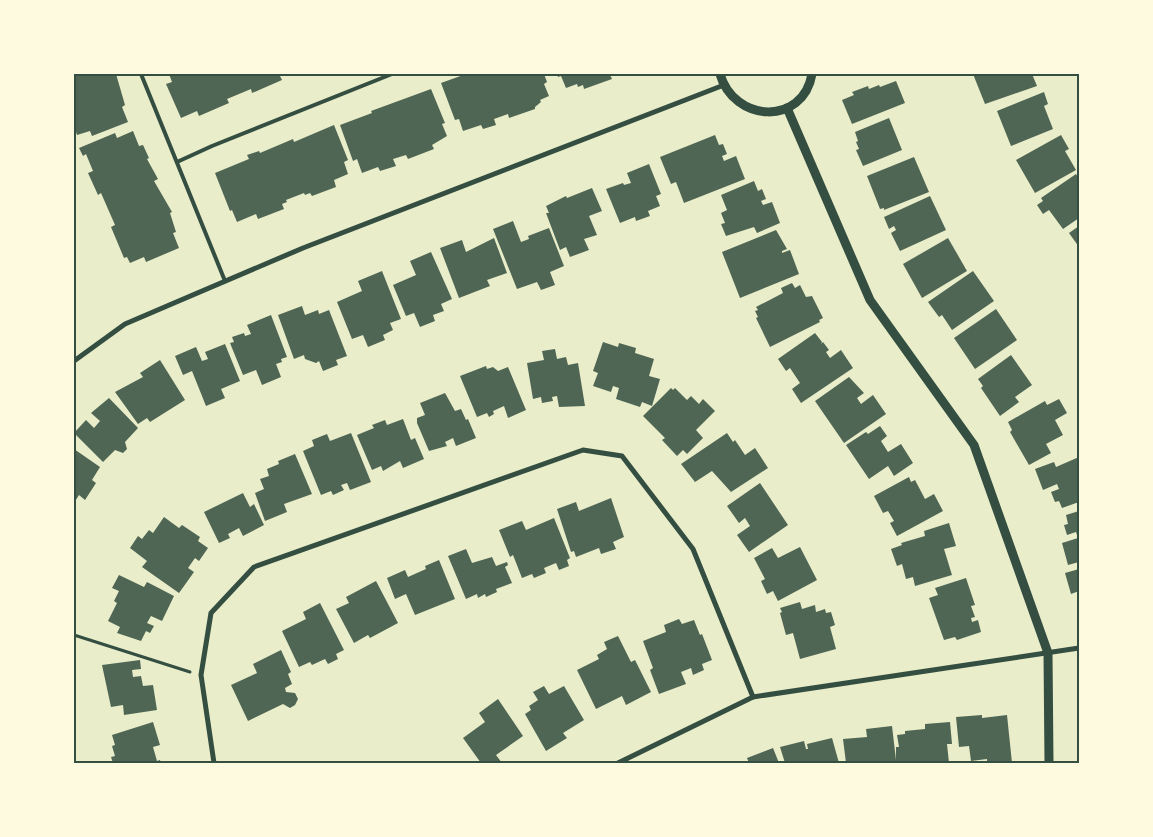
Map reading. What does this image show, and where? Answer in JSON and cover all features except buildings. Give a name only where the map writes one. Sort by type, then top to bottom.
[{"type":"street","points":[[720,74],[724,85],[734,100],[750,110],[769,112],[787,108],[802,98],[811,82],[812,74]]},
{"type":"street","points":[[74,360],[124,324],[225,281],[570,143],[724,85]]},
{"type":"street","points":[[787,108],[870,300],[974,445],[1048,653],[1050,763]]},
{"type":"street","points":[[214,763],[201,675],[211,613],[254,567],[583,450],[622,456],[693,549],[753,697]]},
{"type":"street","points":[[618,763],[753,697],[1079,648]]},
{"type":"lane","points":[[141,74],[225,281]]},
{"type":"lane","points":[[177,162],[212,146],[392,74]]},
{"type":"path","points":[[74,635],[201,675]]}]
